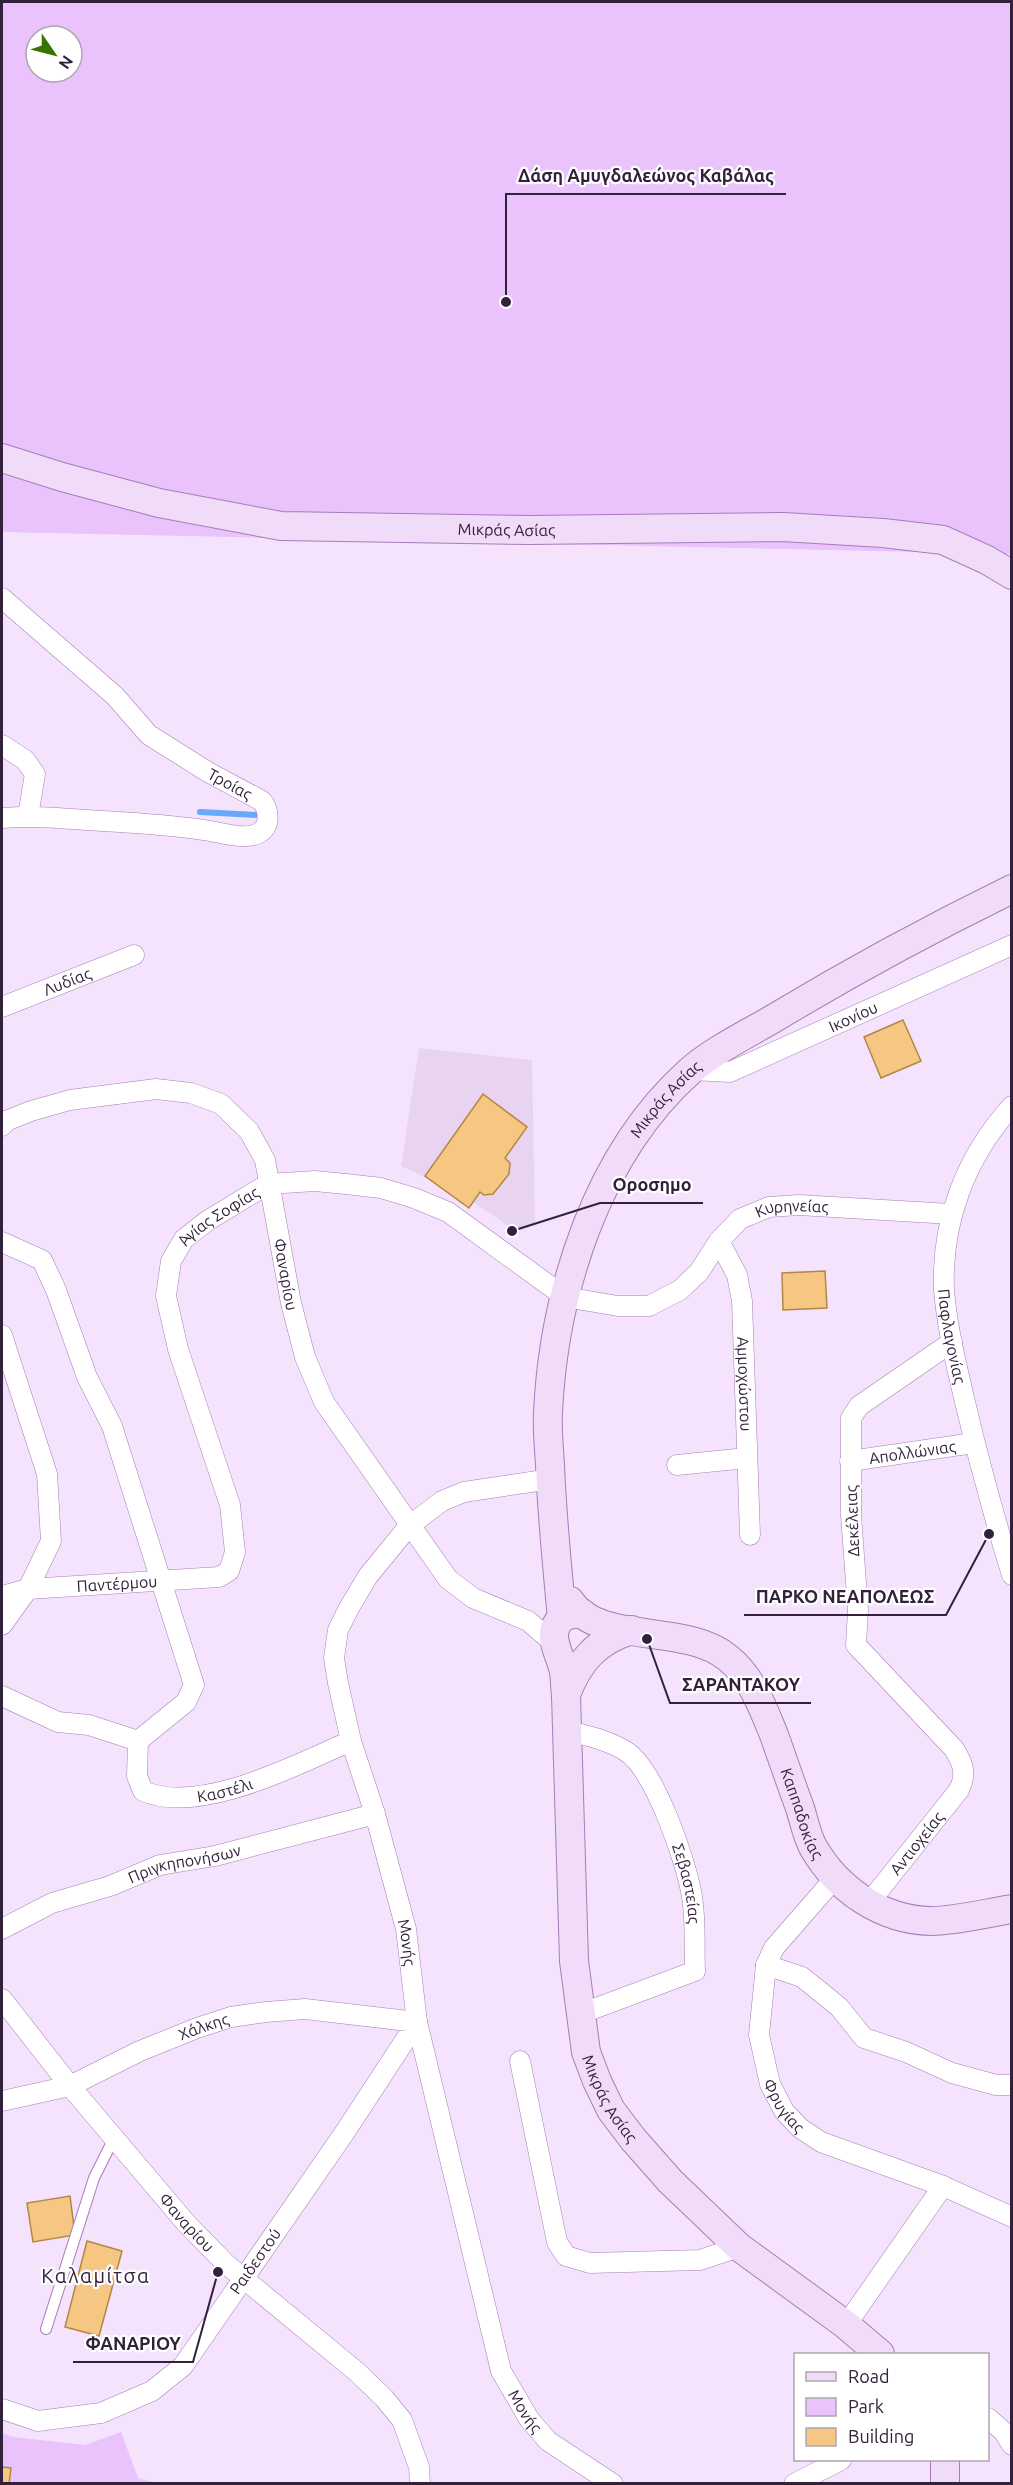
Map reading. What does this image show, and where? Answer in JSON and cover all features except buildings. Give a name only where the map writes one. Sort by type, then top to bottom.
[{"type":"street","name":"Μικράς Ασίας","points":[[2,458],[159,503],[281,526],[530,530],[783,527],[883,533],[943,540],[987,560],[1011,575]]},
{"type":"street","name":"Τροίας","points":[[2,598],[115,696],[149,735],[208,772],[262,801],[267,807],[268,819],[265,827],[258,834],[239,835],[197,829],[28,816],[2,818]]},
{"type":"street","points":[[2,745],[25,760],[35,774],[28,816]]},
{"type":"street","name":"Μικράς Ασίας","points":[[878,2353],[846,2325],[739,2247],[670,2181],[611,2110],[586,2052],[574,1961],[564,1672],[570,1630],[568,1598],[557,1569],[548,1414],[551,1377],[565,1297],[590,1218],[612,1169],[654,1109],[691,1070],[791,1008],[1011,889]]},
{"type":"street","name":"Ικονίου","points":[[691,1070],[730,1072],[1011,945]]},
{"type":"street","name":"Λυδίας","points":[[2,1007],[134,955]]},
{"type":"street","name":"Φαναρίου","points":[[2,1126],[15,1118],[70,1100],[156,1089],[191,1093],[221,1104],[249,1131],[266,1160],[268,1184],[291,1303],[309,1366],[324,1402],[448,1579],[473,1598],[504,1611]]},
{"type":"street","name":"Παφλαγονίας","points":[[1011,1106],[991,1130],[973,1159],[951,1214],[944,1290],[952,1342],[974,1443],[1011,1575]]},
{"type":"street","name":"Αγίας Σοφίας","points":[[229,1571],[235,1552],[230,1506],[178,1349],[166,1296],[171,1261],[184,1239],[207,1221],[268,1184],[315,1181],[381,1188],[448,1212],[565,1297]]},
{"type":"street","name":"Κυρηνείας","points":[[565,1297],[618,1306],[649,1306],[680,1290],[699,1272],[719,1241],[740,1219],[769,1207],[799,1205],[951,1214]]},
{"type":"street","name":"Αμμοχώστου","points":[[719,1241],[737,1275],[742,1301],[750,1535]]},
{"type":"street","points":[[2,1242],[42,1260],[56,1290],[87,1377],[112,1426],[194,1685],[186,1702],[138,1741],[89,1725],[58,1722],[2,1696]]},
{"type":"street","points":[[2,1335],[46,1474],[51,1540],[28,1589],[2,1625]]},
{"type":"street","name":"Δεκέλειας","points":[[952,1342],[859,1406],[851,1418],[851,1515],[858,1610],[856,1645],[954,1749],[963,1762],[964,1781]]},
{"type":"street","name":"Απολλώνιας","points":[[850,1461],[974,1443]]},
{"type":"street","points":[[677,1465],[747,1458]]},
{"type":"street","name":"Μονής","points":[[551,1479],[464,1491],[442,1501],[409,1526],[368,1576],[338,1630],[334,1658],[351,1741],[375,1814],[406,1929],[417,2022],[501,2372],[529,2419],[548,2441],[613,2484]]},
{"type":"street","name":"Παντέρμου","points":[[2,1596],[28,1589],[219,1577],[229,1571]]},
{"type":"street","points":[[504,1611],[528,1621],[570,1630]]},
{"type":"street","points":[[504,1611],[570,1630]]},
{"type":"street","points":[[570,1630],[572,1658],[590,1653]]},
{"type":"street","name":"Καππαδοκίας","points":[[570,1630],[639,1631],[705,1645],[728,1657],[746,1676],[763,1706],[812,1846],[836,1878],[868,1904],[882,1912],[909,1920],[933,1921],[1011,1909]]},
{"type":"street","points":[[566,1695],[572,1680],[590,1653],[605,1641],[639,1631]]},
{"type":"street","name":"Σεβαστείας","points":[[566,1730],[605,1741],[628,1753],[645,1774],[677,1842],[692,1898],[695,1971],[580,2013]]},
{"type":"street","name":"Καστέλι","points":[[138,1741],[137,1776],[142,1791],[155,1797],[181,1800],[250,1784],[351,1741]]},
{"type":"street","name":"Αντιοχείας","points":[[868,1904],[964,1781]]},
{"type":"street","name":"Πριγκηπονήσων","points":[[2,1929],[52,1903],[110,1886],[160,1865],[215,1856],[375,1814]]},
{"type":"street","name":"Φρυγίας","points":[[836,1878],[774,1948],[766,1965],[759,2034],[770,2084],[784,2111],[800,2128],[821,2142],[943,2186],[1011,2217]]},
{"type":"street","points":[[766,1965],[802,1977],[839,2007],[864,2038],[906,2052],[952,2073],[996,2085],[1011,2085]]},
{"type":"street","name":"Φαναρίου","points":[[2,1999],[70,2086],[186,2223],[242,2277],[357,2372],[384,2398],[402,2420],[419,2467],[420,2484]]},
{"type":"street","name":"Χάλκης","points":[[2,2101],[70,2086],[140,2051],[231,2017],[304,2009],[417,2022]]},
{"type":"street","name":"Ραιδεστού","points":[[2,2409],[38,2421],[101,2413],[152,2391],[183,2366],[242,2277],[345,2132],[417,2022]]},
{"type":"street","points":[[520,2061],[557,2242],[566,2256],[591,2263],[700,2260],[739,2247]]},
{"type":"street","points":[[846,2325],[943,2186]]},
{"type":"street","points":[[989,2420],[1004,2432],[1011,2445]]},
{"type":"street","points":[[794,2484],[839,2461]]},
{"type":"street","points":[[945,2461],[945,2484]]},
{"type":"lane","points":[[46,2329],[94,2178],[114,2138]]},
{"type":"shaded area","points":[[419,1048],[532,1060],[535,1225],[522,1230],[507,1225],[466,1197],[401,1166]]},
{"type":"green space","points":[[2,2],[1011,2],[1011,554],[2,532]]},
{"type":"green space","points":[[121,2432],[138,2478],[156,2483],[2,2483],[2,2433],[13,2437],[85,2445]]},
{"type":"waterway","points":[[200,812],[258,815]]},
{"type":"place","name":"Δάση Αμυγδαλεώνος Καβάλας","points":[[506,302]]},
{"type":"place","name":"Οροσημο","points":[[512,1231]]},
{"type":"place","name":"ΠΑΡΚΟ ΝΕΑΠΟΛΕΩΣ","points":[[989,1534]]},
{"type":"place","name":"ΣΑΡΑΝΤΑΚΟΥ","points":[[647,1639]]},
{"type":"place","name":"ΦΑΝΑΡΙΟΥ","points":[[218,2272]]},
{"type":"district","name":"Καλαμίτσα","points":[[96,2275]]}]
